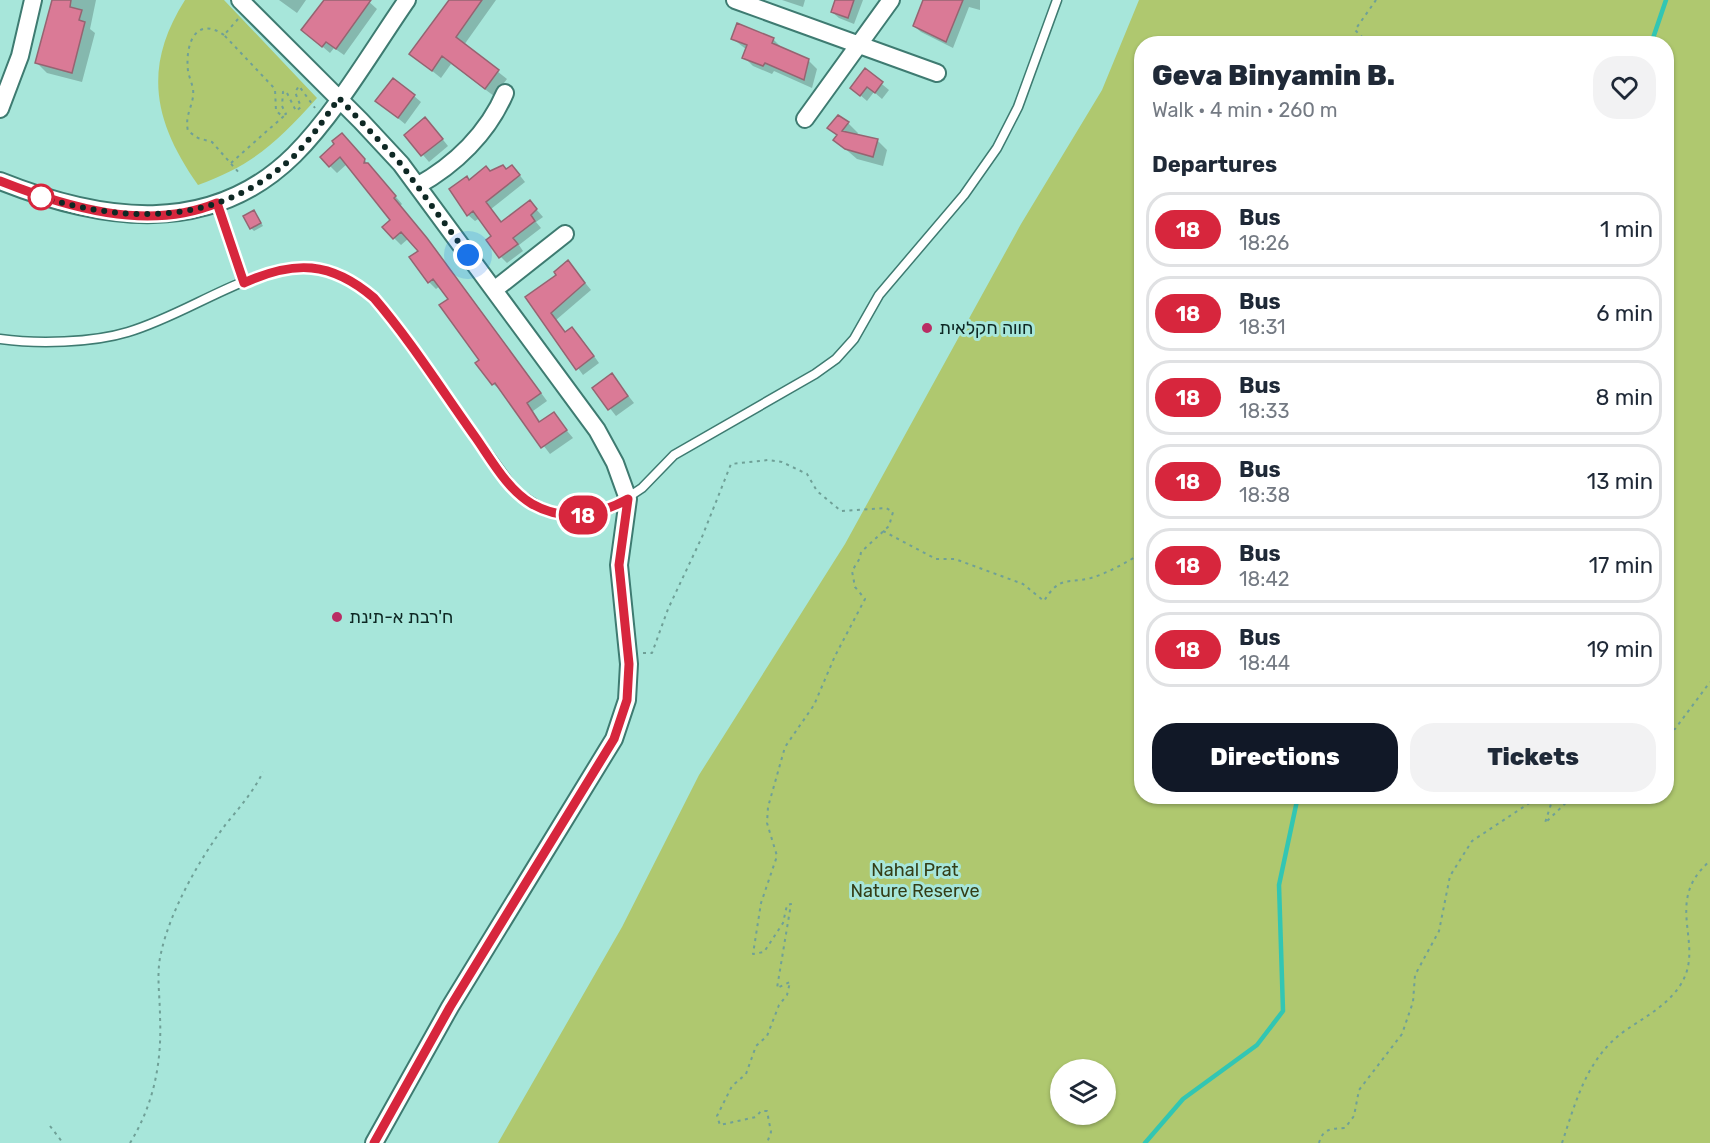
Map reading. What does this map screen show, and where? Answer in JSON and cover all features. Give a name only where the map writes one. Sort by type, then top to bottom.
[{"type":"street","points":[[0,109],[20,56],[33,0]]},
{"type":"street","points":[[0,181],[72,206],[108,213],[143,215],[177,213],[217,203],[269,177],[295,155],[325,118],[407,0]]},
{"type":"street","points":[[735,0],[938,73]]},
{"type":"street","points":[[805,119],[891,0]]},
{"type":"street","points":[[244,4],[387,148],[417,186],[602,438],[619,472],[628,499],[619,565],[628,651],[627,700],[614,739],[450,1007],[374,1143]]},
{"type":"street","points":[[417,186],[449,164],[477,138],[493,117],[506,93]]},
{"type":"street","points":[[494,290],[565,234]]},
{"type":"lane","points":[[0,339],[86,339],[120,334],[169,317],[276,271],[306,267],[328,270],[348,278],[374,298],[386,311],[503,477],[530,503],[546,511],[579,516],[612,508],[628,499],[672,457],[822,369],[848,346],[879,295],[964,195],[997,148],[1018,107],[1057,0]]},
{"type":"lane","points":[[217,203],[244,283]]},
{"type":"path","points":[[1361,36],[1355,30],[1376,0]]},
{"type":"path","points":[[224,35],[244,4]]},
{"type":"path","points":[[251,187],[212,142],[198,138],[188,131],[186,122],[193,90],[188,70],[188,45],[195,33],[202,29],[215,29],[224,35],[275,89],[276,111],[281,115],[286,114]]},
{"type":"path","points":[[286,114],[282,106],[283,92],[290,93],[296,111],[301,107],[295,92],[299,86],[304,90],[308,101],[325,118]]},
{"type":"path","points":[[231,164],[286,114]]},
{"type":"path","points":[[628,651],[652,653],[677,588],[702,537],[731,464],[768,460],[782,462],[807,474],[817,491],[841,511],[886,508],[893,512],[889,526],[861,552],[852,571],[855,587],[865,599],[835,656],[814,705],[785,747],[768,807],[767,823],[777,856],[761,903],[753,954],[764,952],[783,923],[787,905],[791,904],[777,988],[790,982],[787,995],[779,1005],[767,1036],[756,1046],[746,1074],[732,1086],[717,1116],[720,1125],[756,1117],[761,1111],[767,1111],[771,1132],[767,1143]]},
{"type":"path","points":[[883,531],[936,559],[955,559],[1023,584],[1044,601],[1052,587],[1072,579],[1091,578],[1134,557]]},
{"type":"path","points":[[1674,729],[1710,682]]},
{"type":"path","points":[[130,1143],[148,1111],[156,1084],[160,1018],[158,976],[161,953],[174,912],[210,847],[254,789],[263,772]]},
{"type":"path","points":[[1319,1143],[1322,1133],[1327,1129],[1345,1128],[1354,1116],[1359,1090],[1402,1034],[1413,1002],[1415,975],[1438,931],[1450,876],[1472,841],[1528,804]]},
{"type":"path","points":[[1551,804],[1545,823],[1565,804]]},
{"type":"path","points":[[1562,1143],[1580,1087],[1595,1061],[1625,1031],[1644,1020],[1661,1006],[1682,983],[1689,945],[1685,899],[1701,868],[1710,861]]},
{"type":"path","points":[[50,1126],[63,1143]]},
{"type":"green space","points":[[185,0],[224,0],[317,98],[264,150],[235,169],[198,185],[171,139],[163,117],[159,94],[159,72],[163,49],[171,25]]},
{"type":"green space","name":"Nahal Prat Nature Reserve","points":[[1139,0],[1710,0],[1710,1143],[498,1143],[622,927],[699,775],[845,544],[1021,224],[1102,90]]},
{"type":"building","points":[[52,0],[71,0],[70,7],[82,10],[79,20],[85,22],[72,73],[35,63]]},
{"type":"building","points":[[324,0],[371,0],[336,49],[326,42],[322,47],[301,30]]},
{"type":"building","points":[[449,0],[482,0],[456,37],[499,70],[485,89],[442,56],[432,71],[409,54]]},
{"type":"building","points":[[835,0],[854,0],[848,18],[831,12]]},
{"type":"building","points":[[923,0],[963,0],[946,42],[913,26]]},
{"type":"building","points":[[737,23],[774,38],[772,43],[809,59],[804,80],[765,63],[763,66],[742,58],[747,45],[731,39]]},
{"type":"building","points":[[865,68],[883,82],[875,93],[867,87],[860,96],[850,88]]},
{"type":"building","points":[[393,78],[415,95],[398,118],[375,101]]},
{"type":"building","points":[[838,115],[849,122],[842,131],[878,139],[873,157],[845,149],[833,140],[837,135],[827,128]]},
{"type":"building","points":[[425,117],[443,139],[421,156],[404,135]]},
{"type":"building","points":[[342,133],[365,159],[364,163],[368,163],[396,196],[394,198],[427,238],[541,393],[527,403],[539,422],[554,412],[567,430],[541,448],[495,383],[492,385],[475,363],[479,360],[439,305],[448,299],[433,279],[428,283],[409,257],[418,251],[401,232],[393,239],[382,227],[390,220],[340,157],[329,167],[320,157],[334,144],[332,141]]},
{"type":"building","points":[[503,165],[506,169],[512,165],[520,175],[486,202],[501,222],[530,200],[537,209],[531,215],[535,221],[513,238],[518,244],[499,258],[486,240],[491,236],[473,211],[467,216],[449,189],[467,176],[469,180],[486,166],[490,171]]},
{"type":"building","points":[[254,210],[261,223],[250,229],[243,216]]},
{"type":"building","points":[[568,260],[585,283],[551,313],[565,332],[572,327],[594,356],[576,370],[525,297],[556,275],[554,272]]},
{"type":"building","points":[[612,373],[628,396],[608,410],[592,388]]},
{"type":"waterway","points":[[1654,36],[1666,0]]},
{"type":"waterway","points":[[1145,1143],[1183,1099],[1257,1045],[1283,1011],[1279,885],[1296,804]]},
{"type":"bus line","name":"18","points":[[0,181],[72,206],[108,213],[143,215],[177,213],[217,203],[244,283],[260,275],[291,268],[321,268],[348,278],[374,298],[386,311],[503,477],[530,503],[546,511],[579,516],[612,508],[628,499],[619,565],[629,664],[627,700],[614,739],[450,1007],[374,1143]]},
{"type":"place","name":"חווה חקלאית","points":[[927,328]]},
{"type":"place","name":"ח'רבת א-תינת","points":[[337,617]]},
{"type":"route","points":[[41,197],[108,213],[143,215],[177,213],[210,206],[240,194],[269,177],[295,155],[339,98],[401,164],[468,255]]}]
